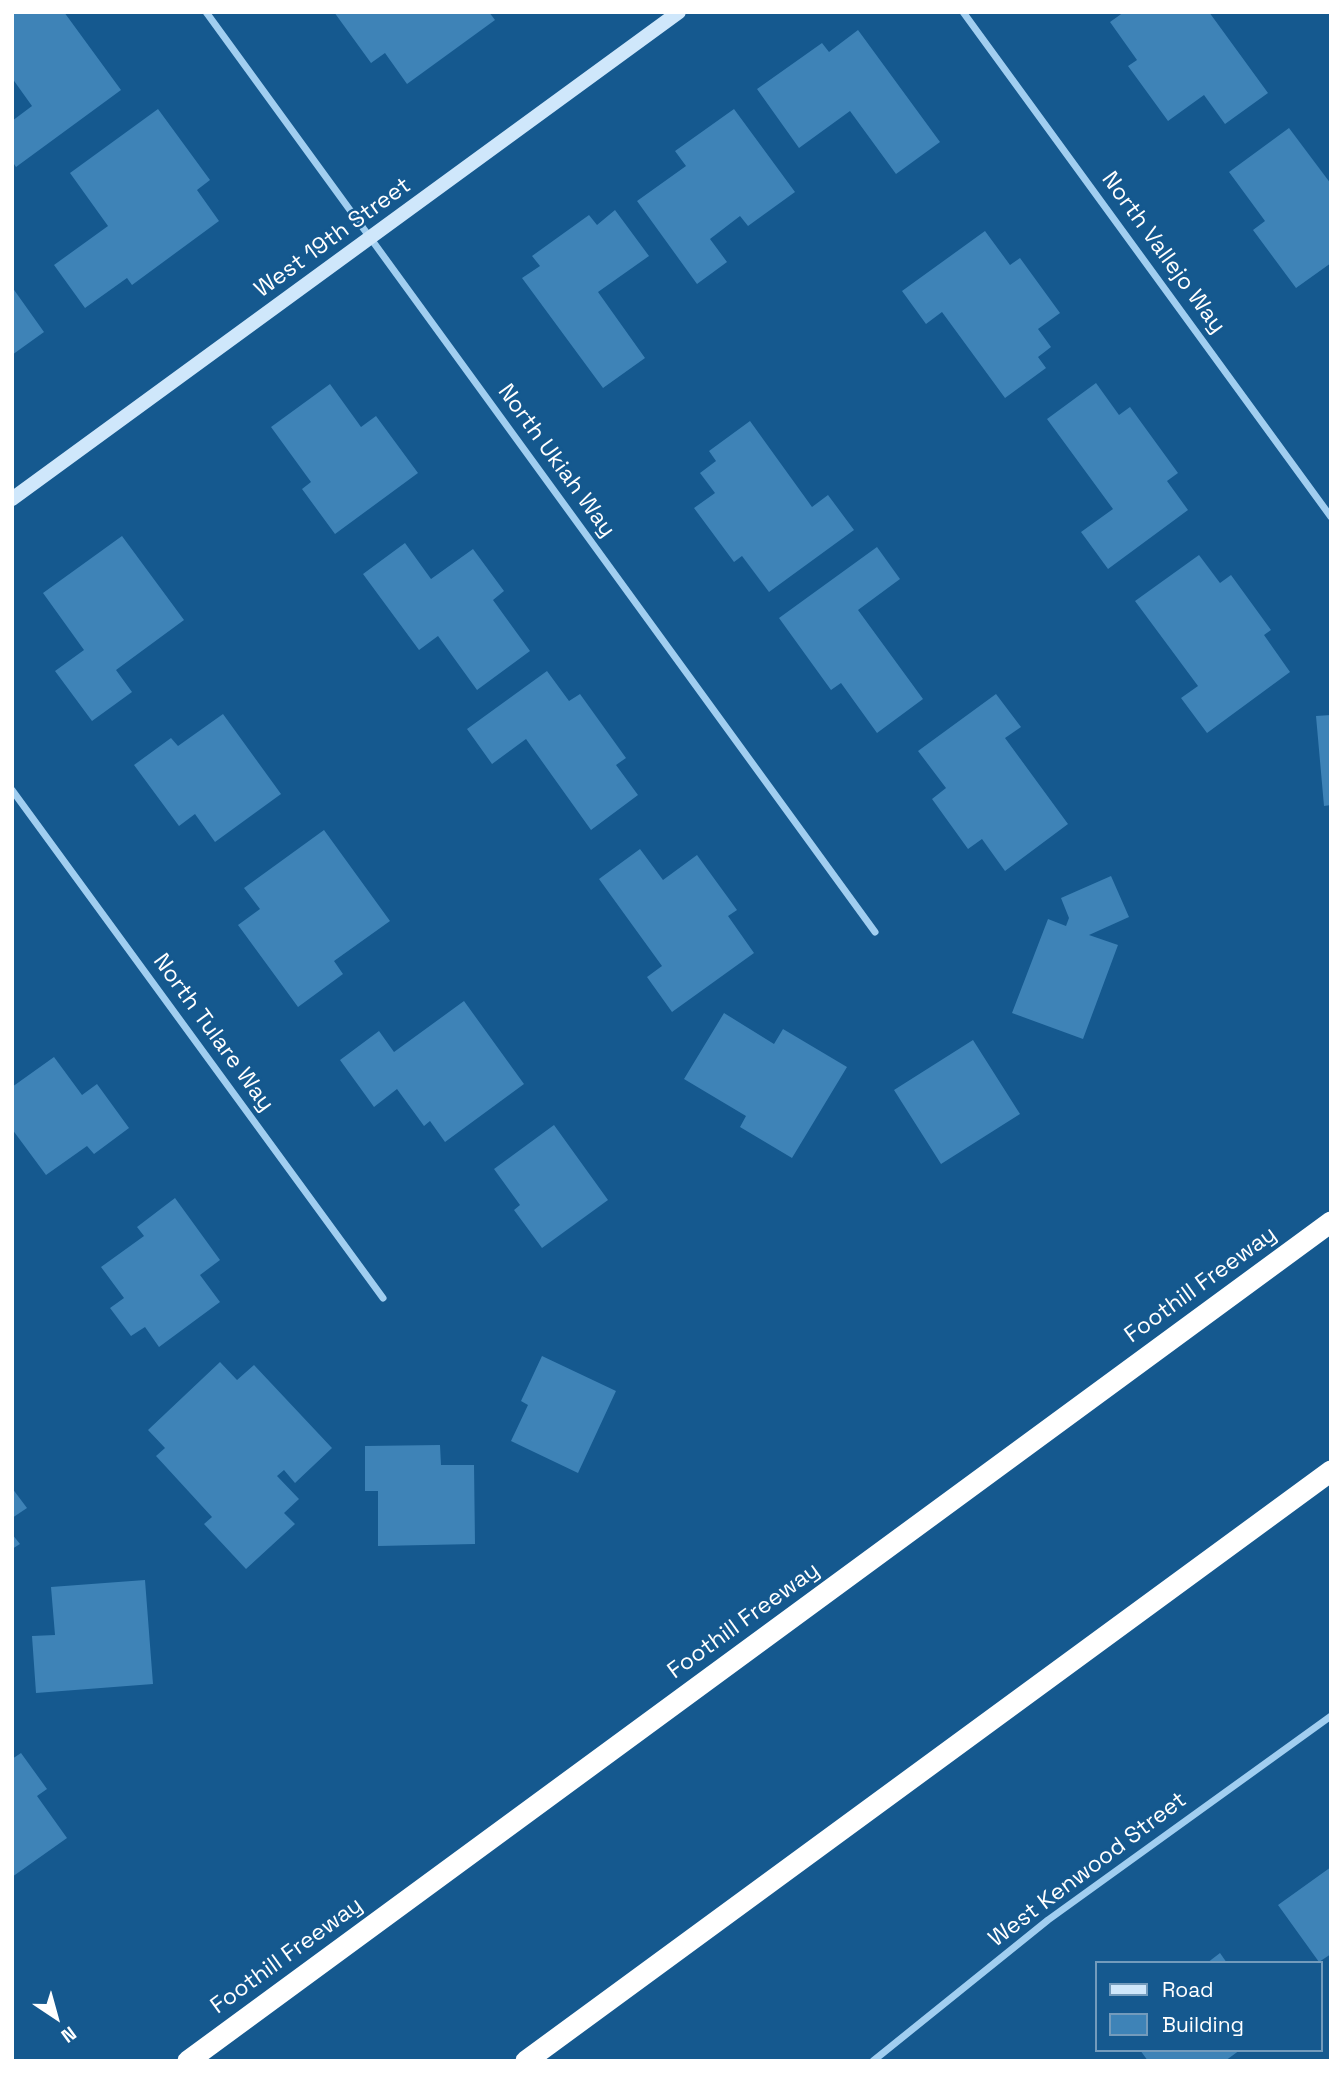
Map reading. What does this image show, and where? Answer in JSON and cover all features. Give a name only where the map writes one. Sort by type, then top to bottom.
[{"type":"highway","name":"Foothill Freeway","points":[[188,2061],[1331,1222]]},
{"type":"highway","points":[[526,2061],[1331,1471]]},
{"type":"main road","name":"West 19th Street","points":[[12,499],[679,12]]},
{"type":"street","name":"North Ukiah Way","points":[[206,12],[875,932]]},
{"type":"street","name":"North Vallejo Way","points":[[963,12],[1331,517]]},
{"type":"street","name":"North Tulare Way","points":[[12,790],[383,1298]]},
{"type":"street","name":"West Kenwood Street","points":[[873,2061],[1048,1920],[1331,1716]]},
{"type":"building","points":[[12,12],[64,12],[121,90],[16,167],[12,161],[12,121],[32,106],[12,78]]},
{"type":"building","points":[[334,12],[489,12],[495,20],[407,84],[385,53],[371,63]]},
{"type":"building","points":[[1124,12],[1209,12],[1268,93],[1225,124],[1204,95],[1168,121],[1128,66],[1137,60],[1110,22]]},
{"type":"building","points":[[858,30],[940,142],[896,174],[850,111],[799,148],[757,89],[822,43],[829,52]]},
{"type":"building","points":[[158,109],[210,180],[197,190],[219,221],[132,285],[127,278],[85,308],[54,265],[108,226],[70,173]]},
{"type":"building","points":[[734,109],[795,192],[748,226],[740,216],[710,239],[727,262],[697,284],[637,201],[686,166],[675,151]]},
{"type":"building","points":[[1289,128],[1331,184],[1331,263],[1296,288],[1253,230],[1265,221],[1229,172]]},
{"type":"building","points":[[615,210],[649,256],[598,292],[645,358],[603,388],[522,278],[540,266],[532,256],[589,215],[597,225]]},
{"type":"building","points":[[985,231],[1010,265],[1020,258],[1060,313],[1038,329],[1051,347],[1038,357],[1046,368],[1005,398],[942,312],[926,324],[902,291]]},
{"type":"building","points":[[12,287],[44,332],[12,355]]},
{"type":"building","points":[[1096,383],[1119,415],[1130,407],[1178,473],[1167,481],[1188,510],[1108,569],[1081,532],[1113,509],[1047,419]]},
{"type":"building","points":[[330,384],[361,427],[376,416],[418,473],[335,534],[302,489],[311,482],[271,427]]},
{"type":"building","points":[[750,421],[812,507],[828,495],[854,530],[769,592],[742,556],[734,562],[694,508],[715,493],[700,473],[716,461],[709,451]]},
{"type":"building","points":[[122,536],[184,620],[116,670],[132,692],[92,721],[55,671],[84,650],[43,593]]},
{"type":"building","points":[[405,543],[431,579],[473,549],[504,591],[493,600],[530,651],[477,690],[438,636],[419,650],[363,574]]},
{"type":"building","points":[[877,547],[900,579],[858,610],[923,699],[877,733],[841,683],[831,690],[779,618]]},
{"type":"building","points":[[1199,555],[1220,583],[1231,575],[1271,630],[1264,635],[1290,672],[1207,733],[1181,698],[1198,686],[1135,601]]},
{"type":"building","points":[[547,671],[569,701],[580,694],[626,758],[616,765],[638,795],[591,830],[526,739],[492,764],[467,729]]},
{"type":"building","points":[[996,694],[1021,727],[1005,738],[1068,824],[1005,871],[982,839],[968,849],[932,799],[946,788],[918,751]]},
{"type":"building","points":[[223,714],[281,794],[215,842],[195,814],[179,826],[134,765],[171,738],[178,746]]},
{"type":"building","points":[[1331,715],[1331,805],[1324,806],[1316,716]]},
{"type":"building","points":[[324,830],[390,921],[334,961],[343,974],[298,1007],[238,925],[260,909],[244,888]]},
{"type":"building","points":[[640,849],[663,880],[697,855],[737,910],[728,916],[754,953],[672,1012],[647,977],[662,966],[599,879]]},
{"type":"building","points":[[1111,876],[1129,917],[1089,935],[1118,945],[1083,1039],[1012,1013],[1048,919],[1066,926],[1069,918],[1061,898]]},
{"type":"building","points":[[464,1001],[524,1084],[445,1142],[430,1121],[424,1126],[397,1089],[374,1107],[340,1060],[379,1031],[394,1052]]},
{"type":"building","points":[[724,1013],[774,1044],[783,1029],[847,1067],[792,1158],[740,1127],[746,1116],[684,1079]]},
{"type":"building","points":[[973,1040],[1020,1114],[941,1164],[894,1090]]},
{"type":"building","points":[[54,1057],[82,1095],[97,1084],[129,1128],[94,1154],[87,1146],[46,1175],[12,1129],[12,1087]]},
{"type":"building","points":[[554,1125],[608,1200],[542,1248],[514,1210],[520,1205],[494,1169]]},
{"type":"building","points":[[175,1198],[220,1260],[200,1275],[220,1302],[159,1347],[145,1327],[131,1336],[110,1308],[124,1298],[101,1267],[144,1236],[137,1227]]},
{"type":"building","points":[[542,1356],[616,1391],[578,1473],[511,1441],[528,1405],[521,1401]]},
{"type":"building","points":[[220,1362],[237,1380],[254,1365],[332,1448],[295,1483],[284,1470],[277,1476],[299,1499],[284,1513],[295,1524],[246,1569],[204,1524],[212,1517],[156,1456],[165,1448],[148,1430]]},
{"type":"building","points":[[440,1445],[441,1465],[474,1465],[475,1544],[378,1546],[378,1491],[365,1491],[365,1446]]},
{"type":"building","points":[[12,1488],[27,1508],[12,1518]]},
{"type":"building","points":[[12,1534],[20,1544],[12,1549]]},
{"type":"building","points":[[145,1580],[153,1684],[36,1693],[32,1636],[55,1635],[51,1587]]},
{"type":"building","points":[[21,1753],[47,1789],[37,1796],[67,1838],[12,1877],[12,1759]]},
{"type":"building","points":[[1331,1867],[1331,1954],[1318,1961],[1278,1905]]},
{"type":"building","points":[[1220,1953],[1226,1961],[1210,1961]]},
{"type":"building","points":[[1141,2052],[1237,2052],[1225,2061],[1148,2061]]}]
